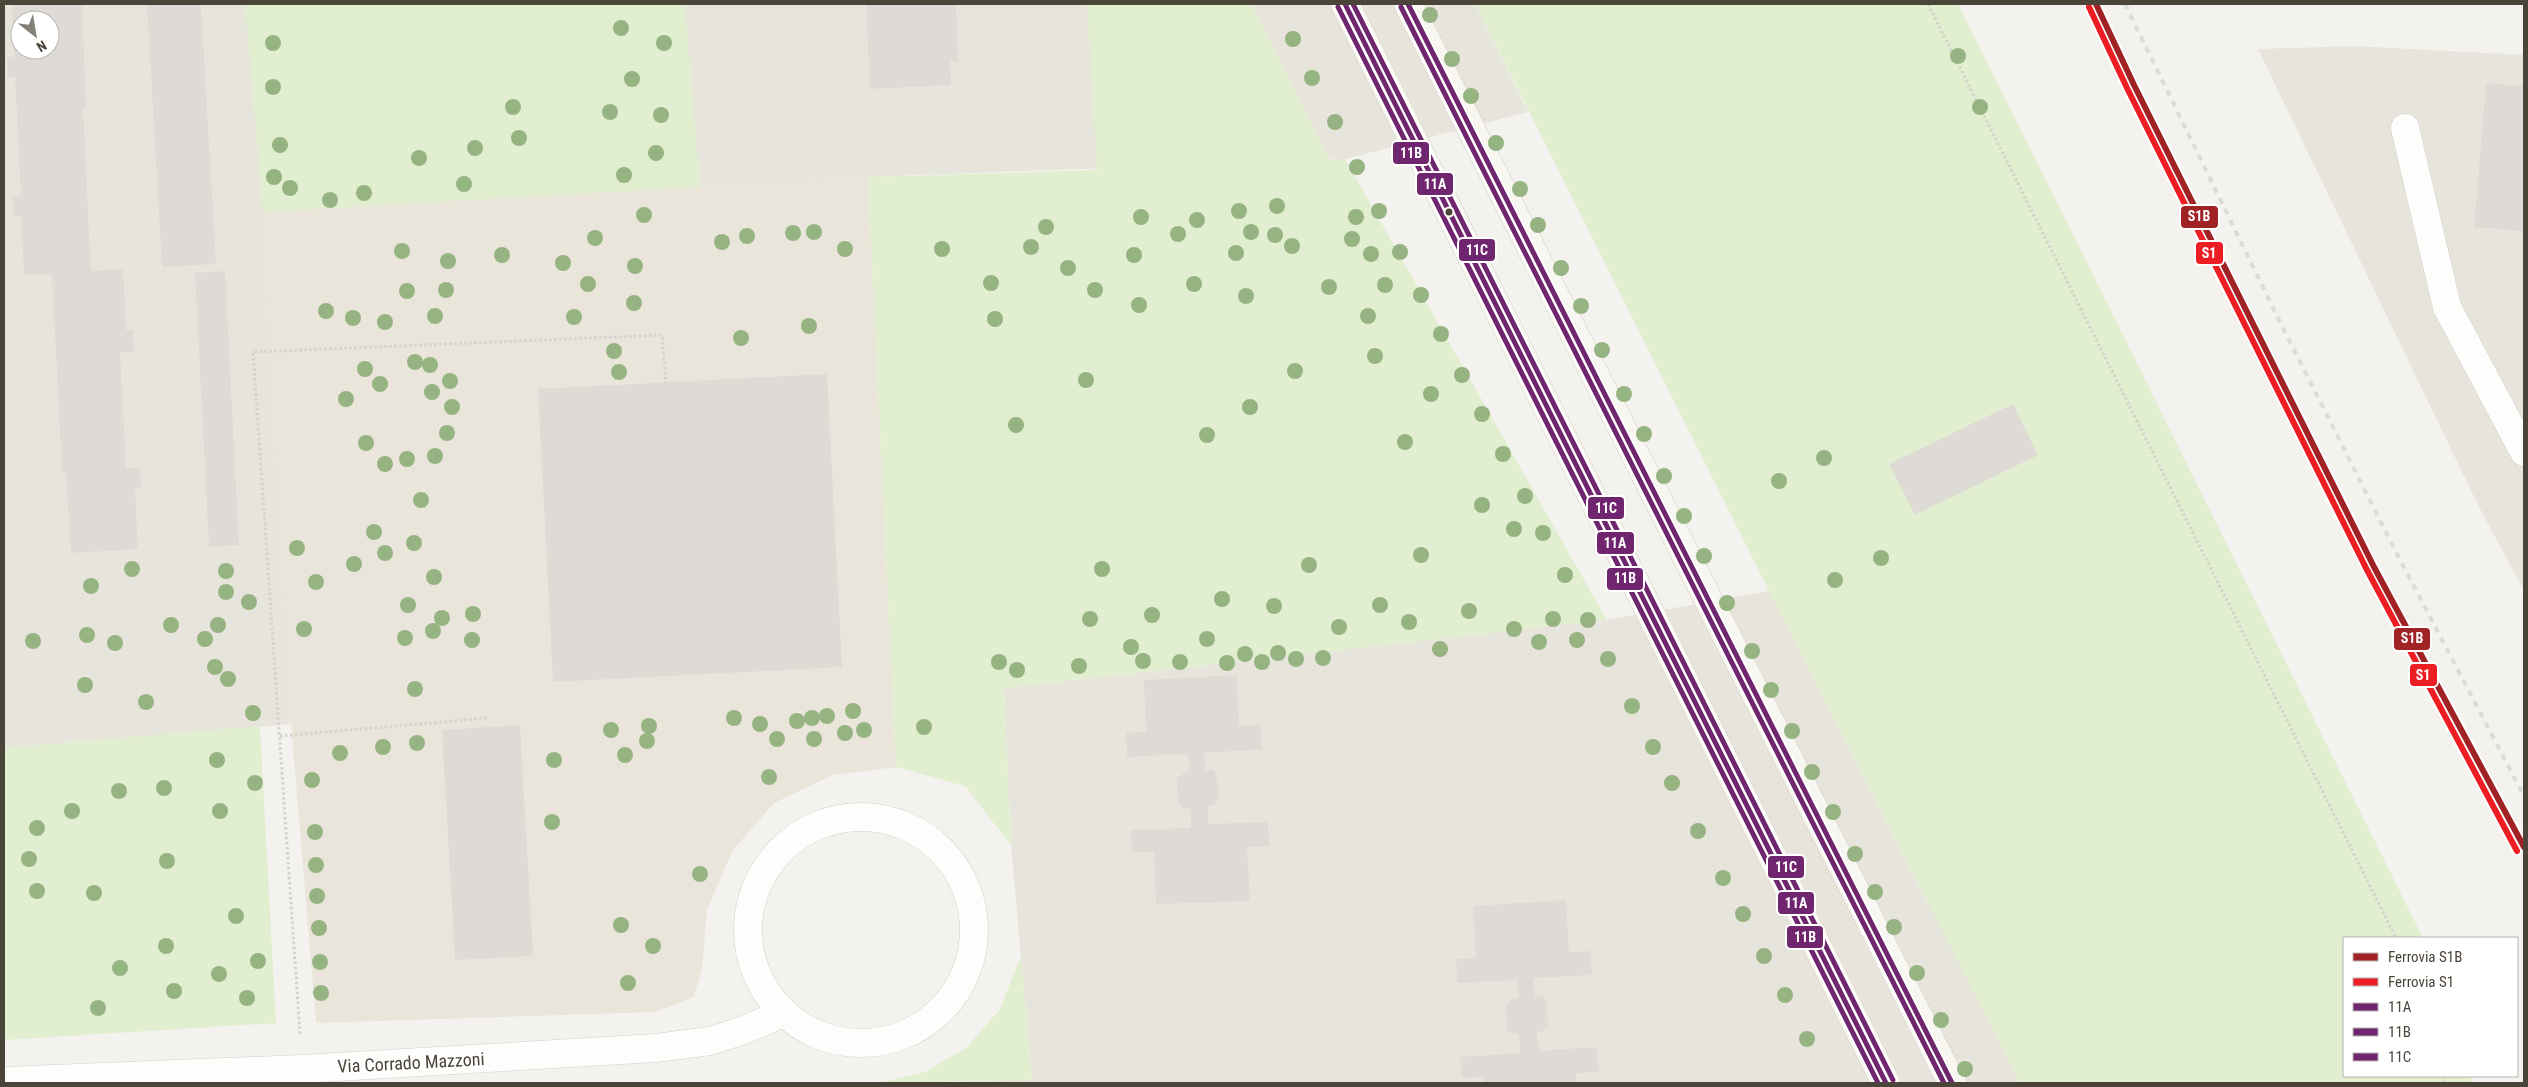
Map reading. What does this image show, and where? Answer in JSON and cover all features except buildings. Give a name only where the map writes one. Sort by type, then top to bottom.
[{"type":"main road","points":[[1345,4],[1886,1083]]},
{"type":"main road","points":[[1408,4],[1952,1083]]},
{"type":"street","points":[[2405,128],[2447,307],[2524,452]]},
{"type":"street","points":[[863,817],[896,822],[927,837],[951,861],[968,889],[975,922],[972,956],[959,988],[938,1014],[910,1033],[894,1038],[877,1043],[844,1043],[811,1032],[783,1013],[763,987],[751,955],[748,921],[756,888],[773,859],[798,836],[829,821],[863,817]]},
{"type":"street","name":"Via Corrado Mazzoni","points":[[4,1081],[302,1069],[656,1048],[710,1040],[744,1030],[783,1013]]},
{"type":"path","points":[[1928,4],[2395,937]]},
{"type":"path","points":[[302,1069],[253,352],[662,336],[666,382]]},
{"type":"path","points":[[280,736],[488,718]]},
{"type":"shaded area","points":[[4,4],[1475,4],[1528,112],[1345,159],[868,177],[263,212],[291,724],[4,748]]},
{"type":"shaded area","points":[[2354,46],[2524,55],[2524,591],[2478,505],[2258,49]]},
{"type":"shaded area","points":[[868,177],[896,767],[833,775],[774,803],[733,850],[707,909],[702,969],[694,997],[655,1012],[316,1023],[291,724],[263,212]]},
{"type":"shaded area","points":[[1769,591],[2020,1083],[934,1083],[1032,1079],[1011,845],[1004,688],[1607,620]]},
{"type":"green space","points":[[245,4],[685,4],[700,187],[263,212]]},
{"type":"green space","points":[[1087,4],[1251,4],[1330,160],[1345,159],[1607,620],[1004,688],[1011,845],[965,786],[896,767],[868,177],[1097,170]]},
{"type":"green space","points":[[1475,4],[1958,4],[2423,937],[2343,937],[2343,1077],[2471,1077],[2471,1083],[2020,1083],[1769,591]]},
{"type":"green space","points":[[260,726],[276,1023],[4,1040],[4,748]]},
{"type":"green space","points":[[1021,956],[1032,1080],[878,1083],[925,1072],[967,1047],[1000,1009]]},
{"type":"railway","points":[[2125,4],[2277,316],[2398,556],[2524,796]]},
{"type":"rail line","name":"S1B","points":[[2096,4],[2134,85],[2374,567],[2524,847]]},
{"type":"rail line","name":"S1","points":[[2089,7],[2127,88],[2367,570],[2517,851]]},
{"type":"transit line","name":"11A","points":[[1345,4],[1886,1083]]},
{"type":"transit line","name":"11C","points":[[1353,4],[1893,1080]]},
{"type":"transit line","name":"11A","points":[[1408,4],[1952,1083]]},
{"type":"transit line","name":"11B","points":[[1338,7],[1878,1083]]},
{"type":"transit line","name":"11B","points":[[1401,7],[1944,1083]]}]
